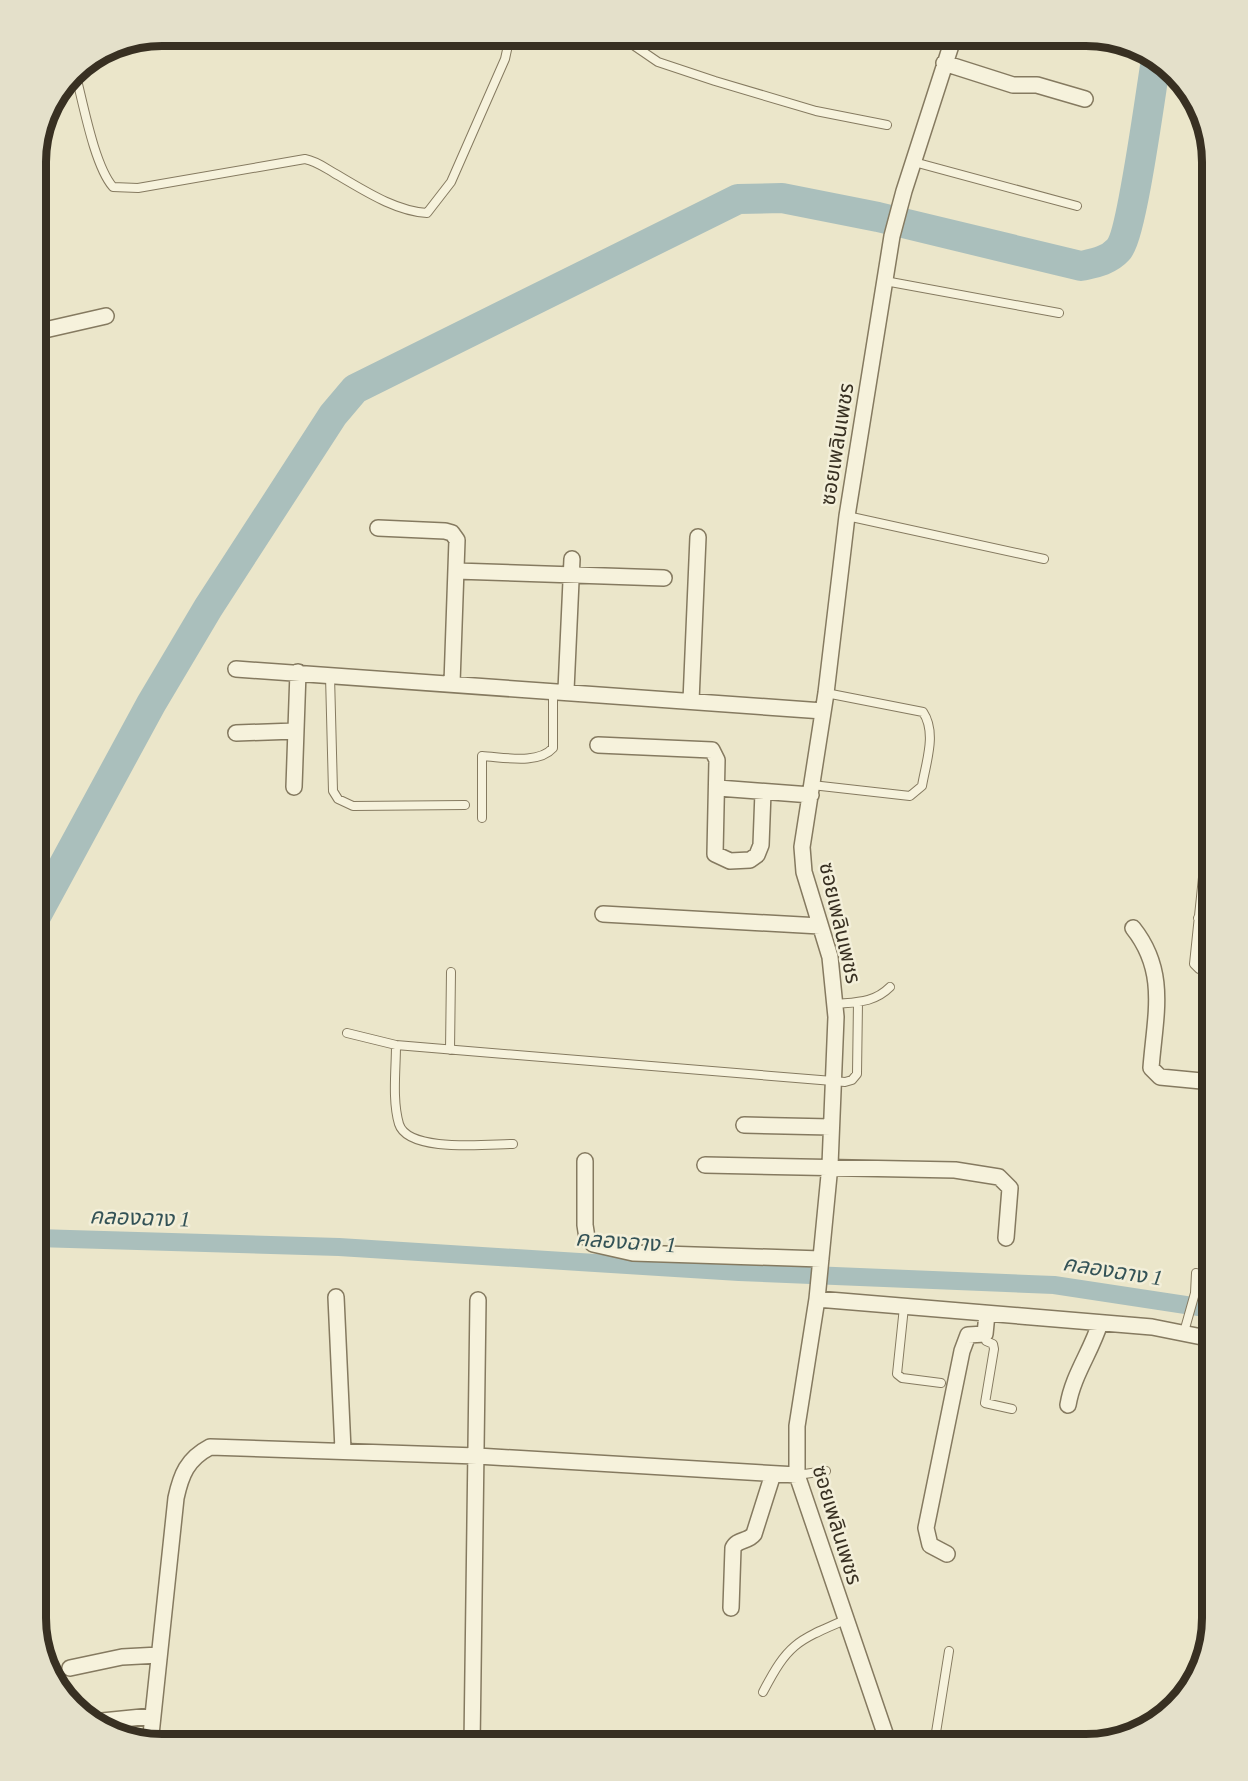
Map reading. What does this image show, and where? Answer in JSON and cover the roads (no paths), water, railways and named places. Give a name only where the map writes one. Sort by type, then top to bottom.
[{"type":"street","name":"ซอยเพลินเพชร","points":[[883,1734],[797,1475],[797,1426],[817,1299],[830,1165],[836,1004],[832,965],[804,872],[802,847],[826,693],[847,516],[892,236],[950,47]]},
{"type":"street","points":[[944,63],[1012,85],[1037,85],[1085,99]]},
{"type":"street","points":[[47,330],[106,316]]},
{"type":"street","points":[[378,528],[446,531],[452,533],[457,540],[452,683]]},
{"type":"street","points":[[691,701],[698,537]]},
{"type":"street","points":[[560,690],[572,559]]},
{"type":"street","points":[[456,571],[664,578]]},
{"type":"street","points":[[236,669],[560,690],[823,711]]},
{"type":"street","points":[[294,787],[298,672]]},
{"type":"street","points":[[236,733],[295,731]]},
{"type":"street","points":[[597,745],[712,750],[717,760],[718,788],[715,854],[730,861],[750,860],[757,855],[761,845],[763,792]]},
{"type":"street","points":[[718,788],[763,792],[811,790]]},
{"type":"street","points":[[603,914],[820,926]]},
{"type":"street","points":[[1133,928],[1150,952],[1156,976],[1151,1068],[1160,1077],[1202,1081]]},
{"type":"street","points":[[744,1125],[831,1127]]},
{"type":"street","points":[[585,1161],[585,1225],[587,1238],[593,1244],[633,1253],[821,1260]]},
{"type":"street","points":[[705,1165],[830,1165],[955,1170],[999,1177],[1006,1182],[1011,1195],[1006,1238]]},
{"type":"street","points":[[336,1297],[343,1450]]},
{"type":"street","points":[[817,1299],[1186,1328],[1202,1335]]},
{"type":"street","points":[[472,1734],[478,1300]]},
{"type":"street","points":[[947,1554],[930,1545],[926,1528],[962,1351],[968,1335],[985,1334],[987,1314]]},
{"type":"street","points":[[1068,1405],[1074,1379],[1093,1347],[1100,1323]]},
{"type":"street","points":[[151,1734],[176,1498],[181,1478],[189,1462],[210,1447],[477,1456],[797,1475]]},
{"type":"street","points":[[730,1608],[733,1548],[738,1542],[754,1534],[773,1474]]},
{"type":"street","points":[[70,1668],[122,1657],[159,1655]]},
{"type":"street","points":[[107,1721],[152,1716]]},
{"type":"lane","points":[[78,83],[96,151],[106,179],[112,187],[138,188],[305,159],[319,164],[388,202],[414,212],[427,213],[452,182],[505,59],[508,47]]},
{"type":"lane","points":[[636,47],[658,62],[706,78],[816,111],[887,125]]},
{"type":"lane","points":[[914,162],[1077,206]]},
{"type":"lane","points":[[885,281],[1059,313]]},
{"type":"lane","points":[[847,516],[1044,559]]},
{"type":"lane","points":[[330,674],[333,791],[338,800],[352,806],[465,805]]},
{"type":"lane","points":[[482,818],[482,756],[537,758],[547,754],[553,748],[560,690]]},
{"type":"lane","points":[[811,790],[910,796],[922,786],[931,733],[928,720],[923,712],[826,693]]},
{"type":"lane","points":[[1202,898],[1194,964],[1202,969]]},
{"type":"lane","points":[[1198,918],[1202,919]]},
{"type":"lane","points":[[450,1050],[451,972]]},
{"type":"lane","points":[[836,1004],[876,998],[890,987]]},
{"type":"lane","points":[[347,1033],[396,1045],[548,1056],[832,1083],[852,1080],[857,1074],[858,1002]]},
{"type":"lane","points":[[396,1045],[397,1112],[399,1126],[404,1133],[427,1144],[513,1144]]},
{"type":"lane","points":[[1186,1328],[1196,1273]]},
{"type":"lane","points":[[904,1307],[897,1374],[902,1378],[941,1383]]},
{"type":"lane","points":[[985,1334],[986,1341],[993,1344],[994,1349],[985,1403],[1012,1409]]},
{"type":"lane","points":[[797,1475],[826,1471]]},
{"type":"lane","points":[[763,1692],[780,1660],[792,1646],[802,1639],[845,1620]]},
{"type":"lane","points":[[936,1734],[949,1651]]},
{"type":"waterway","points":[[46,897],[151,704],[208,608],[333,415],[355,389],[738,199],[782,198],[878,217],[1081,266],[1096,263],[1114,254],[1123,239],[1140,161],[1155,69]]},
{"type":"waterway","name":"คลองฉาง 1","points":[[46,1238],[339,1247],[739,1272],[1054,1285],[1202,1307]]}]
